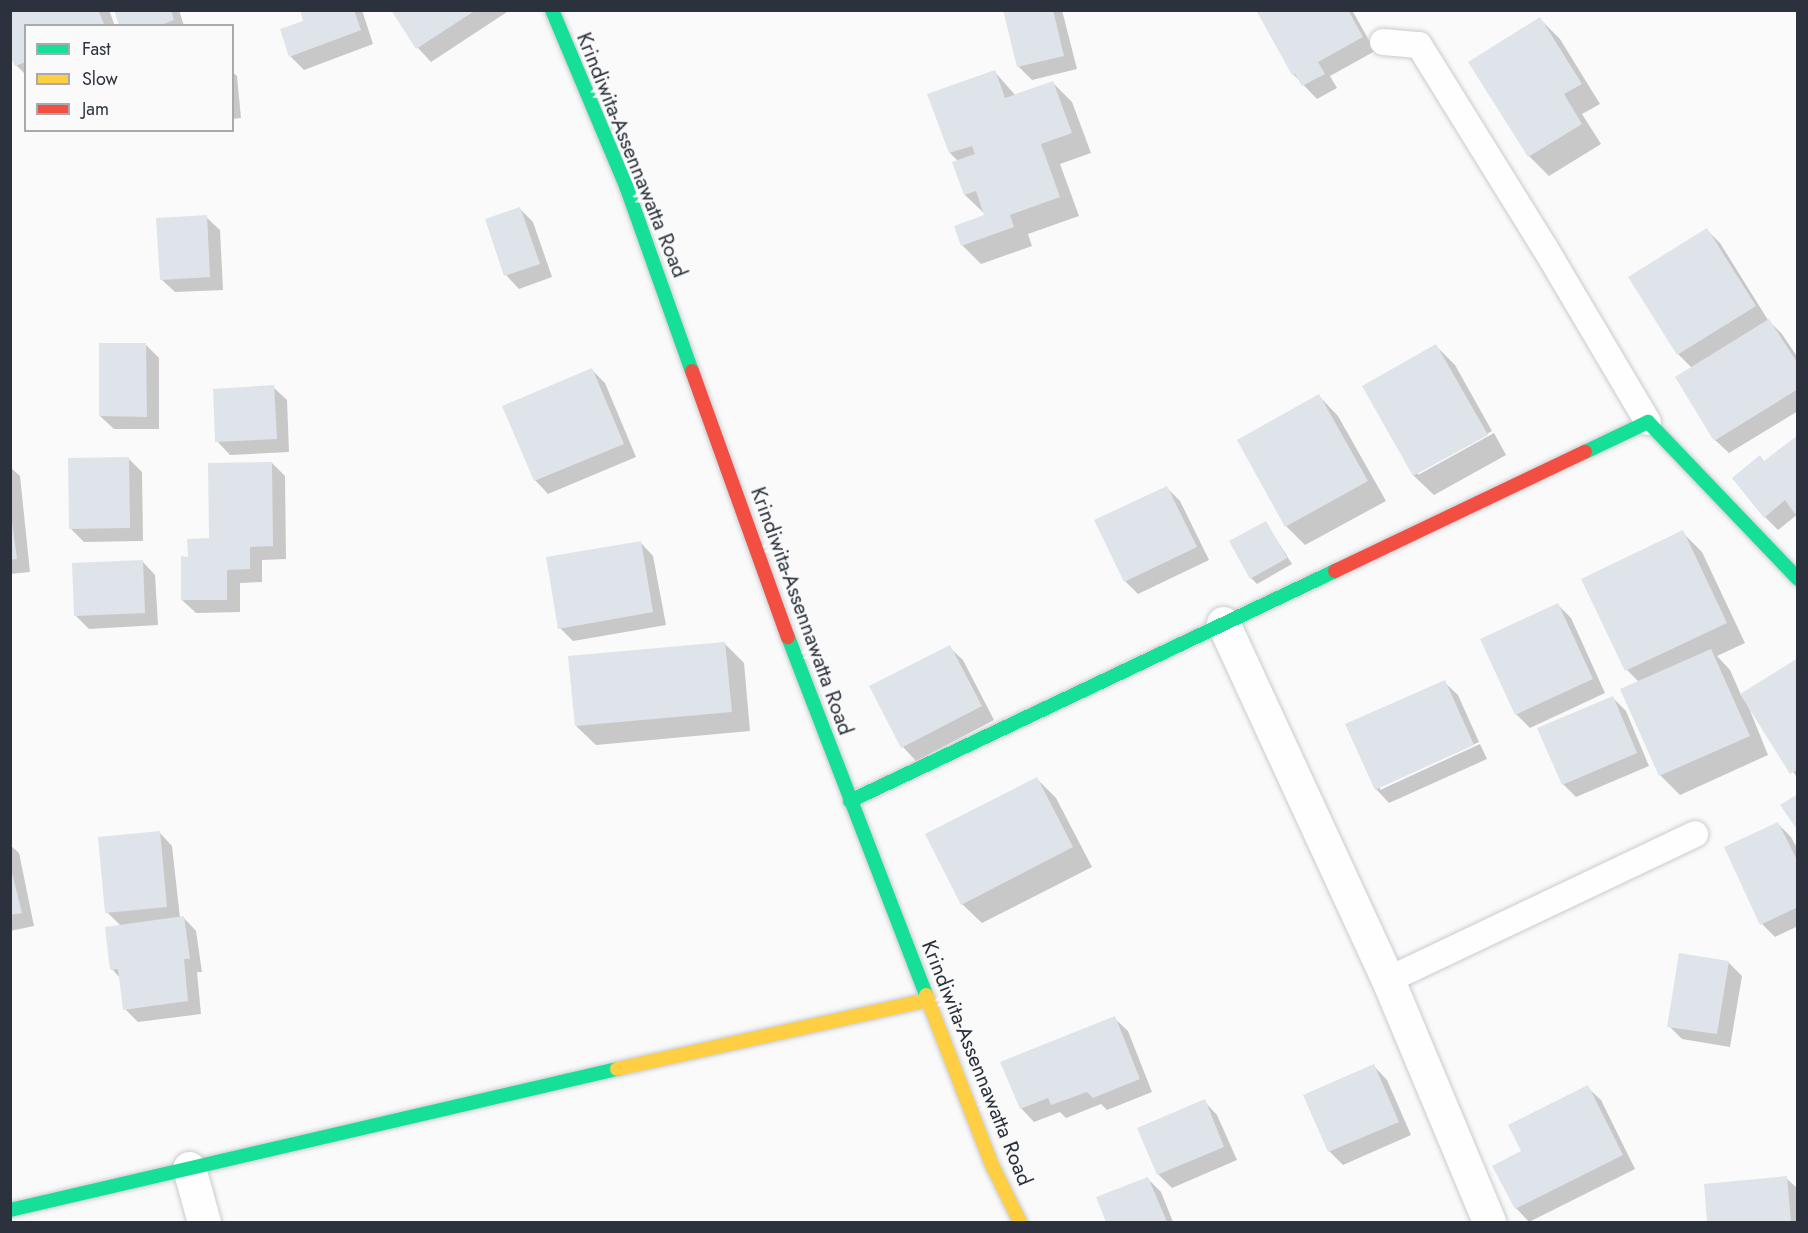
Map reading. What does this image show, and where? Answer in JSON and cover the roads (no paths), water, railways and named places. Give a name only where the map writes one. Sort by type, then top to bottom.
[{"type":"street","name":"Krindiwita-Assennawatta Road","points":[[552,10],[626,186],[800,671],[850,801],[991,1163],[1020,1222]]},
{"type":"street","points":[[850,801],[1648,422],[1797,579]]},
{"type":"street","points":[[1223,623],[1388,980],[1489,1222]]},
{"type":"street","points":[[10,1210],[481,1099],[928,1000]]},
{"type":"street","points":[[189,1168],[204,1222]]},
{"type":"lane","points":[[1383,42],[1419,45],[1545,248],[1648,422]]},
{"type":"lane","points":[[1388,980],[1695,834]]}]
